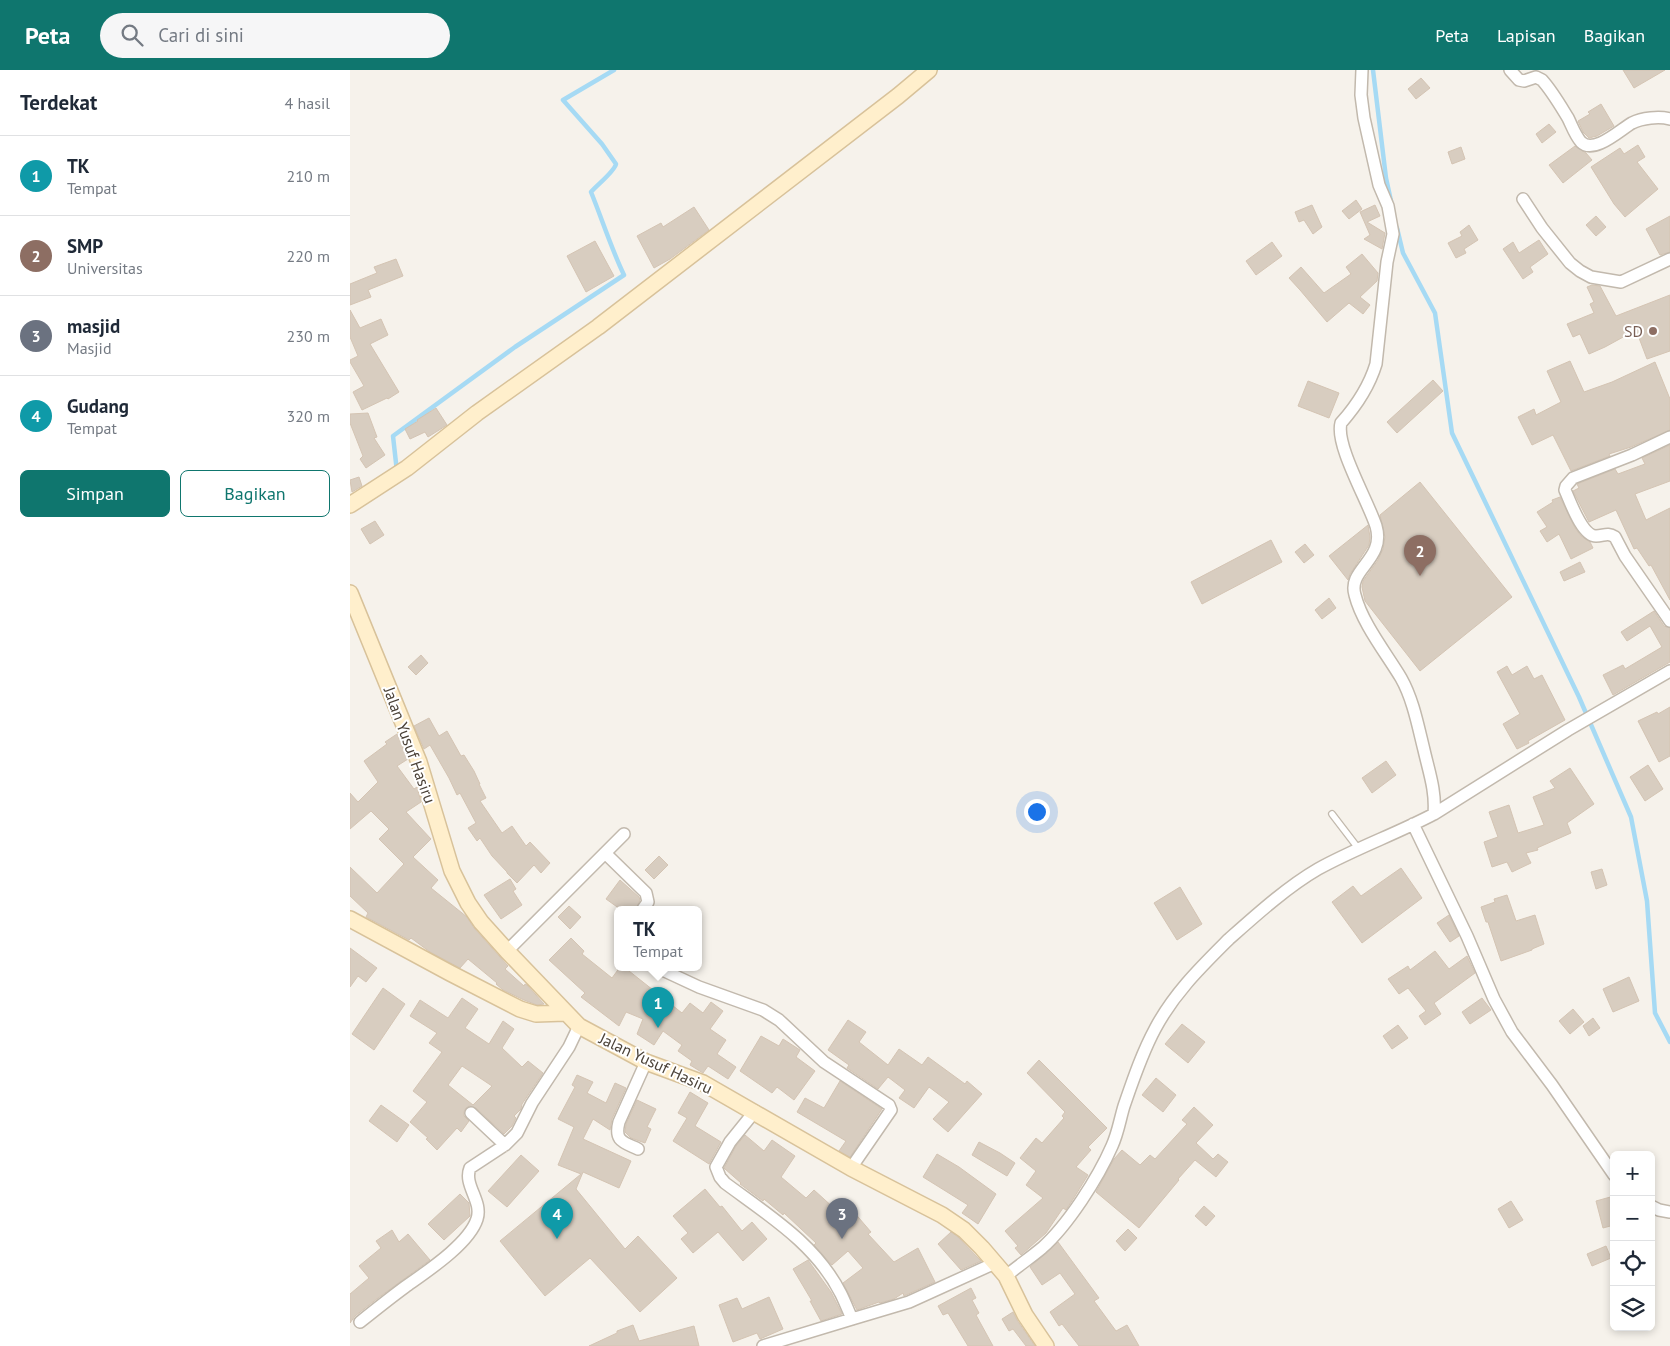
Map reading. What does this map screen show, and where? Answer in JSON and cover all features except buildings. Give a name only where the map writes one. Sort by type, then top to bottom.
[{"type":"main road","points":[[350,505],[407,468],[477,413],[598,327],[898,96],[929,70]]},
{"type":"main road","name":"Jalan Yusuf Hasiru","points":[[350,593],[418,762],[452,871],[468,903],[481,922],[507,951],[579,1026],[646,1062],[703,1084],[964,1230],[1006,1276],[1025,1315],[1046,1346]]},
{"type":"main road","points":[[350,919],[520,1009],[536,1014],[565,1013]]},
{"type":"street","points":[[1362,70],[1361,95],[1364,118],[1379,185],[1388,206],[1393,234],[1387,262],[1376,364],[1364,394],[1341,423],[1340,428],[1343,446],[1372,515],[1378,541],[1372,557],[1357,575],[1353,587],[1359,609],[1402,681],[1416,717],[1433,786],[1434,814]]},
{"type":"street","points":[[1510,70],[1519,80],[1524,81],[1536,77],[1542,80],[1578,138],[1585,145],[1600,143],[1633,122],[1665,117],[1670,118]]},
{"type":"street","points":[[1523,199],[1542,228],[1570,263],[1580,271],[1591,276],[1621,282],[1670,259]]},
{"type":"street","points":[[1670,437],[1632,455],[1573,478],[1565,490],[1575,514],[1587,532],[1595,536],[1608,534],[1615,537],[1624,556],[1670,620]]},
{"type":"street","points":[[1006,1276],[1042,1247],[1058,1231],[1084,1196],[1113,1145],[1137,1069],[1155,1028],[1187,981],[1248,922],[1275,899],[1316,870],[1358,848],[1434,814],[1568,730],[1670,670]]},
{"type":"street","points":[[1413,824],[1467,936],[1494,999],[1512,1032],[1563,1100],[1610,1169]]},
{"type":"street","points":[[507,951],[624,834]]},
{"type":"street","points":[[605,853],[646,893],[648,902],[645,906]]},
{"type":"street","points":[[665,971],[699,987],[763,1010],[779,1020],[824,1062],[889,1105],[891,1110],[851,1168]]},
{"type":"street","points":[[360,1322],[404,1287],[430,1270],[464,1238],[477,1219],[478,1211],[467,1178],[470,1168],[506,1145],[517,1133],[532,1103],[569,1047],[579,1026]]},
{"type":"street","points":[[638,1149],[621,1141],[617,1130],[646,1062]]},
{"type":"street","points":[[754,1112],[730,1142],[716,1167],[720,1177],[725,1183],[785,1227],[815,1255],[841,1293],[852,1319]]},
{"type":"street","points":[[471,1113],[506,1145]]},
{"type":"street","points":[[1655,1208],[1670,1212]]},
{"type":"street","points":[[764,1346],[909,1302],[995,1263]]},
{"type":"lane","points":[[1332,814],[1358,848]]},
{"type":"waterway","points":[[397,472],[393,436],[515,347],[624,275],[591,192],[616,164],[602,144],[563,100],[614,70]]},
{"type":"waterway","points":[[1373,70],[1386,178],[1391,201]]},
{"type":"waterway","points":[[1397,228],[1403,253],[1435,313],[1452,433],[1579,697],[1631,817],[1647,901],[1655,1013],[1670,1042]]},
{"type":"place","name":"SD","points":[[1653,331]]},
{"type":"place","name":"SMP","points":[[1420,576]]},
{"type":"place","name":"TK","points":[[658,1028]]},
{"type":"place","name":"Gudang","points":[[557,1239]]},
{"type":"place","name":"masjid","points":[[842,1239]]}]
